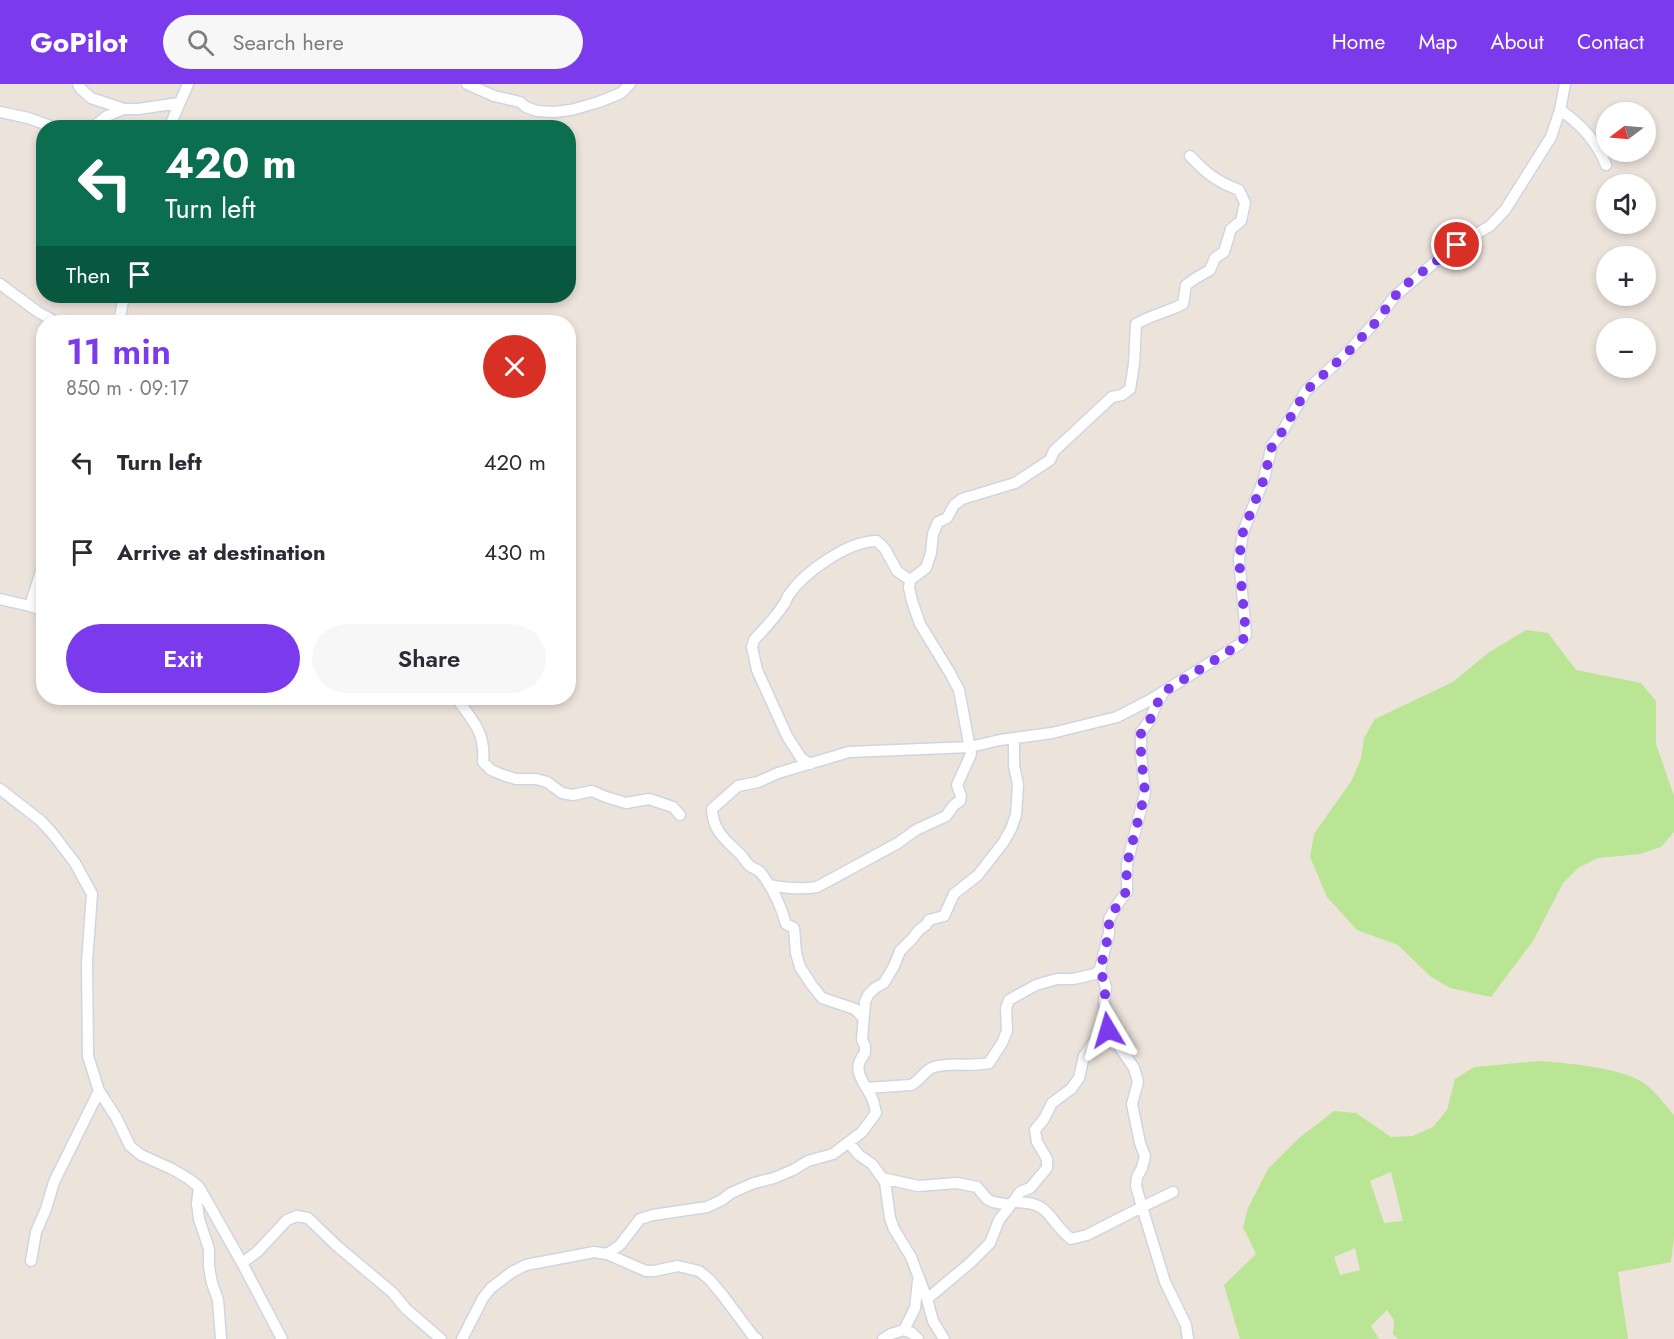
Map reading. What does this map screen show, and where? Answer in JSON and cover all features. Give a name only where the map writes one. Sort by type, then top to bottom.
[{"type":"street","points":[[78,84],[91,98],[124,109],[138,110],[179,103]]},
{"type":"street","points":[[172,120],[188,84]]},
{"type":"street","points":[[467,84],[494,96],[520,102],[537,111],[554,112],[571,110],[630,84]]},
{"type":"street","points":[[863,1018],[855,1010],[822,998],[810,984],[800,967],[794,928],[786,924],[783,911],[760,870],[749,866],[718,832],[713,820],[712,809],[738,786],[758,782],[778,773],[849,753],[970,747],[1052,733],[1117,717],[1150,700],[1240,644],[1246,635],[1239,559],[1243,532],[1264,479],[1272,446],[1306,391],[1349,351],[1377,321],[1395,296],[1448,251],[1490,226],[1510,203],[1551,137],[1560,110],[1565,84]]},
{"type":"street","points":[[102,120],[124,109]]},
{"type":"street","points":[[1560,110],[1572,118],[1594,141],[1606,165]]},
{"type":"street","points":[[0,112],[36,120]]},
{"type":"street","points":[[909,580],[926,568],[931,553],[933,534],[938,522],[947,518],[954,505],[962,499],[1016,483],[1050,460],[1054,451],[1112,397],[1122,395],[1130,389],[1136,324],[1183,304],[1186,285],[1210,270],[1215,258],[1224,252],[1231,229],[1241,221],[1245,203],[1239,190],[1222,184],[1190,156]]},
{"type":"street","points":[[0,284],[43,315]]},
{"type":"street","points":[[810,764],[801,758],[788,736],[757,670],[752,647],[754,640],[805,578],[840,551],[856,544],[877,541],[885,549],[897,571],[909,580]]},
{"type":"street","points":[[769,885],[788,889],[817,887],[898,843],[916,830],[946,816],[960,801],[961,796],[957,785],[971,754],[959,690],[920,624],[912,602],[909,580]]},
{"type":"street","points":[[30,606],[36,587]]},
{"type":"street","points":[[0,599],[36,608]]},
{"type":"street","points":[[1165,691],[1141,732],[1145,793],[1129,856],[1126,892],[1109,920],[1109,933],[1100,970],[1106,987],[1104,1002],[1108,1030],[1134,1068],[1138,1082],[1132,1104],[1145,1156],[1136,1186],[1165,1282],[1186,1325],[1188,1339]]},
{"type":"street","points":[[462,705],[474,718],[484,747],[483,762],[491,770],[516,779],[536,779],[547,782],[562,793],[573,795],[592,791],[626,803],[649,799],[658,801],[674,807],[680,815]]},
{"type":"street","points":[[607,1254],[620,1245],[640,1220],[653,1215],[707,1207],[754,1182],[774,1178],[808,1161],[833,1154],[862,1132],[876,1113],[874,1101],[859,1073],[859,1060],[865,1053],[862,1040],[864,1002],[875,988],[884,983],[900,951],[929,920],[944,916],[954,894],[978,875],[1007,836],[1016,815],[1018,784],[1014,766],[1014,738]]},
{"type":"street","points":[[0,789],[41,821],[52,833],[75,863],[92,894],[87,962],[88,1056],[99,1091],[116,1117],[130,1146],[141,1155],[172,1169],[199,1187],[282,1339]]},
{"type":"street","points":[[866,1088],[911,1085],[917,1082],[925,1072],[935,1067],[989,1063],[1007,1031],[1006,1008],[1009,1000],[1056,979],[1073,979],[1095,974],[1100,970]]},
{"type":"street","points":[[927,1299],[990,1243],[999,1220],[1011,1203],[1020,1192],[1030,1188],[1047,1168],[1047,1160],[1037,1142],[1035,1130],[1052,1103],[1071,1089],[1079,1078],[1084,1056],[1107,1024]]},
{"type":"street","points":[[31,1261],[36,1232],[54,1182],[99,1091]]},
{"type":"street","points":[[849,1143],[859,1155],[872,1164],[882,1178],[894,1229],[911,1257],[933,1321],[944,1339]]},
{"type":"street","points":[[882,1178],[918,1186],[957,1183],[977,1187],[987,1199],[993,1202],[1029,1202],[1042,1207],[1071,1239],[1087,1235],[1173,1192]]},
{"type":"street","points":[[199,1187],[197,1204],[199,1219],[209,1249],[209,1268],[218,1299],[221,1339]]},
{"type":"street","points":[[242,1263],[257,1252],[287,1220],[297,1216],[308,1218],[337,1246],[393,1293],[406,1310],[441,1339]]},
{"type":"street","points":[[462,1339],[483,1298],[491,1288],[512,1272],[526,1265],[594,1252],[607,1254],[646,1271],[678,1266],[699,1271],[710,1280],[757,1339]]},
{"type":"street","points":[[904,1330],[915,1308],[918,1277]]},
{"type":"street","points":[[883,1339],[904,1330],[912,1333],[918,1339]]},
{"type":"green space","points":[[1526,630],[1548,633],[1576,670],[1641,683],[1656,701],[1656,744],[1674,796],[1674,832],[1661,847],[1640,854],[1598,858],[1578,868],[1563,883],[1533,941],[1491,997],[1450,988],[1430,976],[1398,945],[1357,930],[1327,897],[1310,857],[1314,834],[1352,780],[1361,758],[1364,738],[1375,719],[1453,682],[1488,653]]},
{"type":"green space","points":[[1540,1061],[1610,1070],[1636,1078],[1645,1084],[1674,1115],[1674,1237],[1671,1262],[1618,1272],[1628,1339],[1398,1339],[1393,1334],[1394,1320],[1387,1310],[1371,1326],[1379,1339],[1240,1339],[1224,1285],[1256,1254],[1243,1227],[1248,1208],[1268,1169],[1299,1138],[1334,1111],[1356,1113],[1391,1137],[1413,1136],[1433,1127],[1447,1110],[1455,1079],[1474,1067]],"holes":[[[1391,1172],[1403,1221],[1384,1223],[1370,1181]],[[1355,1248],[1360,1270],[1340,1275],[1334,1257]]]},
{"type":"route","points":[[1108,1030],[1104,1002],[1106,987],[1100,970],[1109,933],[1109,920],[1126,892],[1130,848],[1145,793],[1141,732],[1165,691],[1240,644],[1246,635],[1239,559],[1243,532],[1264,479],[1272,446],[1306,391],[1342,359],[1408,283],[1457,245]]}]
